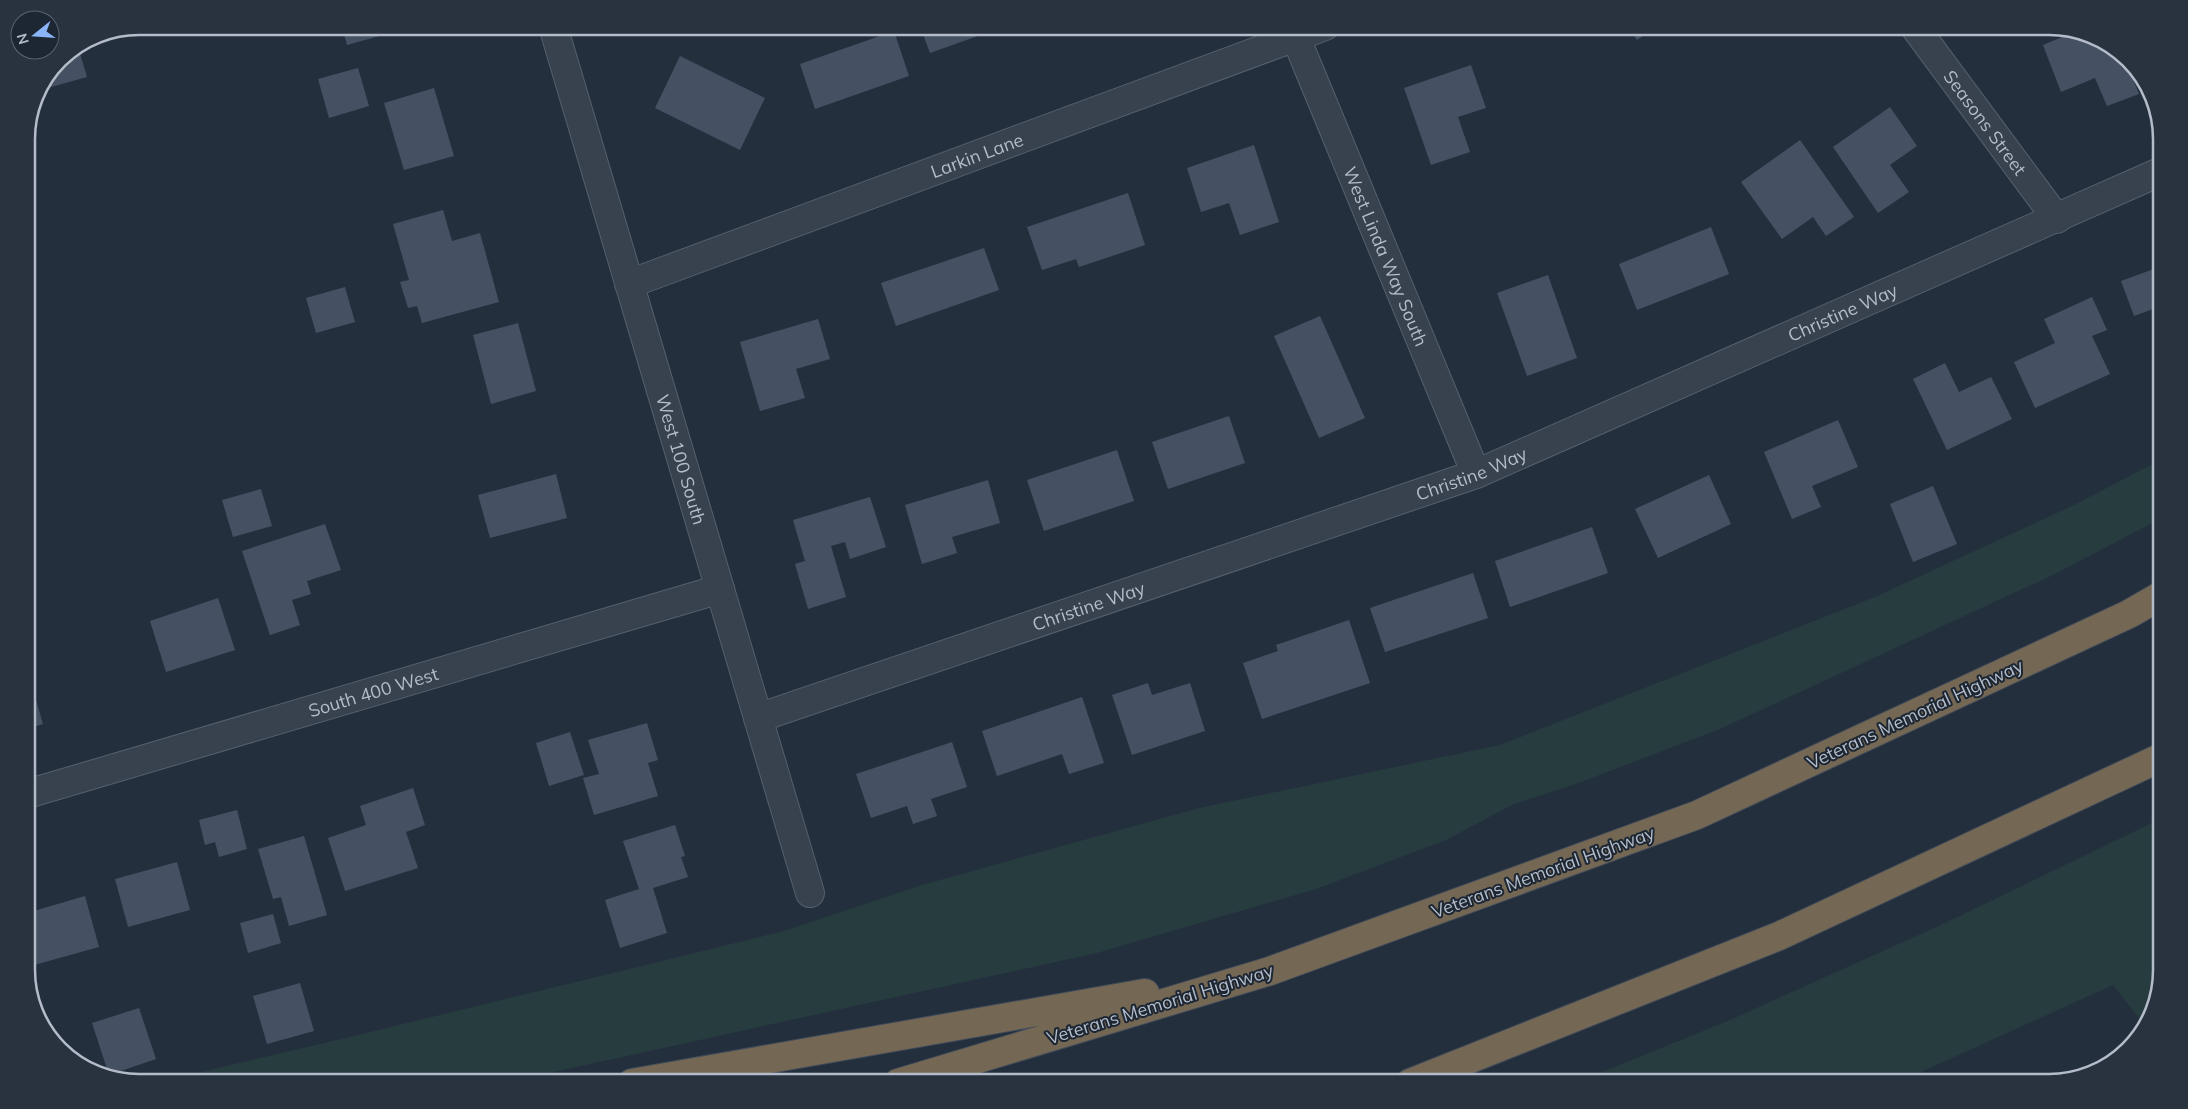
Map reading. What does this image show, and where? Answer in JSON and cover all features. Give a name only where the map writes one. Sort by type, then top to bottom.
[{"type":"highway","name":"Veterans Memorial Highway","points":[[928,1074],[1270,971],[1697,816],[2129,614],[2153,600]]},
{"type":"highway","points":[[1433,1074],[1779,936],[2153,761]]},
{"type":"highway","points":[[683,1074],[1270,971]]},
{"type":"street","name":"West 100 South","points":[[556,35],[810,893]]},
{"type":"street","name":"Larkin Lane","points":[[629,284],[1303,35]]},
{"type":"street","name":"Seasons Street","points":[[1921,35],[2057,219]]},
{"type":"street","name":"West Linda Way South","points":[[1296,38],[1476,474]]},
{"type":"street","name":"Christine Way","points":[[758,718],[1476,474],[2153,175]]},
{"type":"street","name":"South 400 West","points":[[35,791],[720,589]]},
{"type":"green space","points":[[2153,464],[2153,523],[2051,576],[1720,729],[1576,784],[1514,804],[1446,840],[1316,889],[1097,953],[544,1074],[192,1074],[784,931],[922,885],[1199,808],[1500,745],[1875,597],[2074,505]]},
{"type":"green space","points":[[2153,822],[2153,977],[2151,990],[2140,1020],[2113,985],[1917,1074],[1597,1074],[1730,1020],[1943,924]]},
{"type":"building","points":[[344,35],[383,35],[347,45]]},
{"type":"building","points":[[883,35],[895,35],[909,76],[815,109],[800,64]]},
{"type":"building","points":[[923,35],[980,35],[930,53]]},
{"type":"building","points":[[1633,35],[1644,35],[1637,40]]},
{"type":"building","points":[[2064,36],[2095,46],[2118,61],[2127,70],[2139,94],[2107,106],[2095,78],[2061,92],[2043,45]]},
{"type":"building","points":[[80,54],[87,77],[51,87],[53,81],[65,65]]},
{"type":"building","points":[[680,56],[765,98],[740,150],[655,108]]},
{"type":"building","points":[[1471,65],[1486,108],[1458,117],[1470,152],[1431,165],[1404,88]]},
{"type":"building","points":[[358,68],[369,106],[329,118],[318,79]]},
{"type":"building","points":[[434,88],[454,156],[404,170],[384,103]]},
{"type":"building","points":[[1890,107],[1917,146],[1890,165],[1909,192],[1878,213],[1833,147]]},
{"type":"building","points":[[1800,140],[1854,217],[1826,236],[1813,217],[1782,239],[1741,182]]},
{"type":"building","points":[[1254,145],[1279,222],[1240,235],[1229,203],[1201,212],[1187,168]]},
{"type":"building","points":[[1128,193],[1145,245],[1079,267],[1076,259],[1042,270],[1027,227]]},
{"type":"building","points":[[443,210],[452,241],[480,233],[499,302],[422,323],[417,306],[408,308],[400,282],[409,280],[393,224]]},
{"type":"building","points":[[1711,227],[1729,274],[1637,310],[1619,264]]},
{"type":"building","points":[[984,248],[999,290],[896,326],[881,283]]},
{"type":"building","points":[[2153,269],[2153,309],[2134,316],[2121,281]]},
{"type":"building","points":[[1548,275],[1577,358],[1527,376],[1497,293]]},
{"type":"building","points":[[345,287],[355,322],[316,333],[306,298]]},
{"type":"building","points":[[2092,297],[2107,330],[2092,336],[2110,374],[2035,408],[2014,362],[2055,343],[2044,319]]},
{"type":"building","points":[[1320,316],[1365,418],[1319,438],[1274,336]]},
{"type":"building","points":[[818,319],[830,359],[796,369],[805,398],[760,411],[740,342]]},
{"type":"building","points":[[518,323],[536,391],[491,404],[473,335]]},
{"type":"building","points":[[1945,363],[1959,392],[1991,377],[2012,419],[1947,450],[1913,379]]},
{"type":"building","points":[[1229,416],[1245,463],[1168,489],[1152,442]]},
{"type":"building","points":[[1838,420],[1858,467],[1812,486],[1821,507],[1792,519],[1764,452]]},
{"type":"building","points":[[1117,450],[1134,501],[1044,531],[1027,480]]},
{"type":"building","points":[[556,474],[567,518],[490,538],[478,495]]},
{"type":"building","points":[[1709,475],[1731,524],[1658,558],[1635,509]]},
{"type":"building","points":[[988,480],[1000,523],[952,537],[957,553],[922,564],[905,505]]},
{"type":"building","points":[[1933,486],[1957,544],[1913,562],[1890,504]]},
{"type":"building","points":[[261,489],[272,526],[233,537],[222,500]]},
{"type":"building","points":[[870,497],[886,547],[850,559],[845,542],[831,546],[846,597],[808,609],[795,564],[805,561],[793,520]]},
{"type":"building","points":[[325,524],[341,570],[307,581],[311,594],[292,600],[300,625],[270,635],[242,551]]},
{"type":"building","points":[[1592,527],[1608,573],[1510,607],[1495,561]]},
{"type":"building","points":[[1473,573],[1488,618],[1385,652],[1370,608]]},
{"type":"building","points":[[218,598],[235,650],[166,672],[150,621]]},
{"type":"building","points":[[1349,620],[1370,683],[1262,719],[1243,663],[1278,651],[1276,645]]},
{"type":"building","points":[[1148,683],[1152,695],[1190,683],[1205,731],[1132,755],[1112,695]]},
{"type":"building","points":[[35,696],[43,724],[35,726]]},
{"type":"building","points":[[1082,697],[1104,763],[1069,774],[1062,754],[997,776],[982,731]]},
{"type":"building","points":[[647,723],[658,760],[648,763],[658,796],[594,815],[583,778],[599,774],[588,740]]},
{"type":"building","points":[[570,732],[584,775],[549,786],[536,743]]},
{"type":"building","points":[[952,742],[967,787],[931,799],[937,816],[913,824],[907,806],[871,818],[856,774]]},
{"type":"building","points":[[413,788],[425,825],[406,832],[418,868],[345,891],[328,838],[366,825],[360,806]]},
{"type":"building","points":[[237,810],[247,849],[219,857],[215,842],[205,845],[199,820]]},
{"type":"building","points":[[675,825],[685,856],[681,857],[688,877],[653,888],[667,933],[620,948],[605,900],[639,889],[623,841]]},
{"type":"building","points":[[304,836],[327,915],[289,926],[281,897],[273,899],[258,849]]},
{"type":"building","points":[[177,862],[190,910],[128,927],[115,879]]},
{"type":"building","points":[[85,896],[99,947],[35,965],[35,911]]},
{"type":"building","points":[[273,914],[281,943],[248,953],[240,923]]},
{"type":"building","points":[[300,983],[314,1031],[267,1044],[253,996]]},
{"type":"building","points":[[139,1008],[156,1059],[119,1072],[107,1068],[92,1023]]}]
